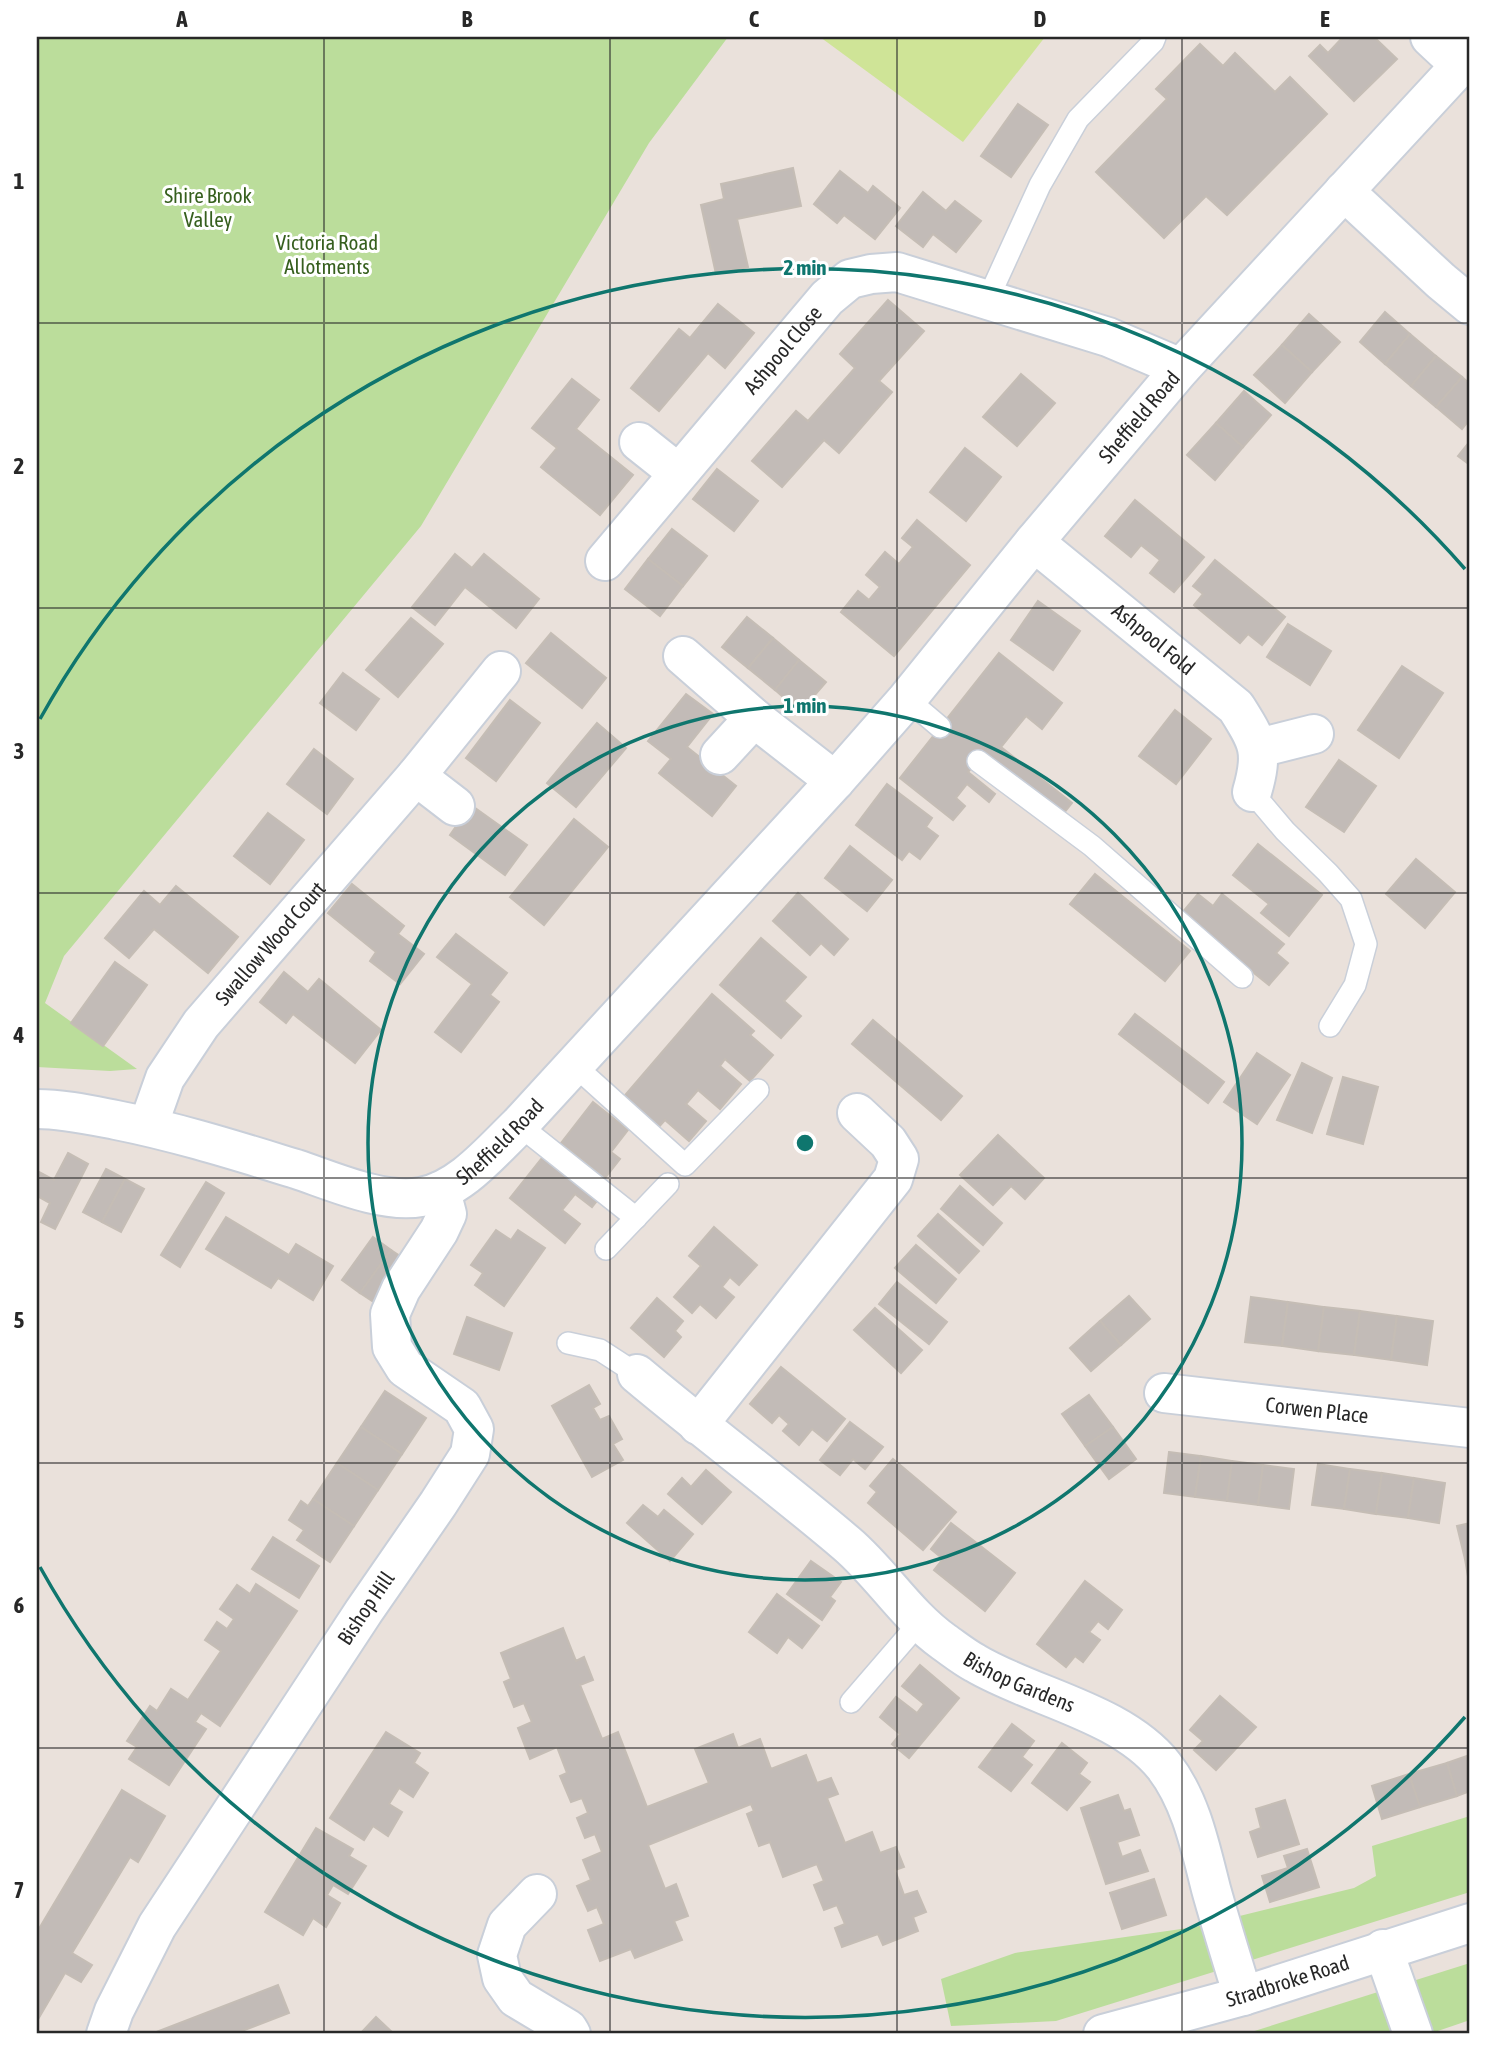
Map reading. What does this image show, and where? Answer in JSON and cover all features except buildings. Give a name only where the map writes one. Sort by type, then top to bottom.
[{"type":"street","points":[[1430,37],[1465,60]]},
{"type":"street","name":"Sheffield Road","points":[[37,1109],[93,1115],[148,1126],[392,1197],[419,1197],[441,1191],[467,1174],[519,1125],[835,781],[907,699],[1034,542],[1181,368],[1465,60]]},
{"type":"street","points":[[1344,191],[1470,305]]},
{"type":"street","name":"Ashpool Close","points":[[605,561],[827,298],[850,279],[897,272],[1108,337],[1181,368]]},
{"type":"street","points":[[639,442],[678,473]]},
{"type":"street","name":"Ashpool Fold","points":[[1034,542],[1236,707],[1259,748]]},
{"type":"street","points":[[683,656],[754,718],[835,781]]},
{"type":"street","name":"Swallow Wood Court","points":[[148,1126],[165,1078],[201,1024],[415,776],[501,671]]},
{"type":"street","points":[[720,755],[754,718]]},
{"type":"street","points":[[1252,792],[1259,769],[1259,748],[1314,734]]},
{"type":"street","points":[[415,776],[455,806]]},
{"type":"street","points":[[698,1425],[893,1179],[899,1160],[888,1142],[857,1113]]},
{"type":"street","name":"Bishop Hill","points":[[106,2034],[114,2011],[158,1926],[470,1454],[474,1429],[462,1407],[405,1368],[392,1347],[390,1314],[401,1289],[447,1214],[441,1191]]},
{"type":"street","name":"Bishop Gardens","points":[[637,1374],[850,1546],[920,1622],[942,1641],[975,1664],[1124,1732],[1163,1765],[1180,1790],[1194,1826],[1243,1996]]},
{"type":"street","name":"Corwen Place","points":[[1164,1393],[1470,1428]]},
{"type":"street","points":[[537,1894],[507,1925],[497,1955],[502,1978],[516,1998],[568,2029],[571,2034]]},
{"type":"street","name":"Stradbroke Road","points":[[1103,2034],[1243,1996],[1470,1923]]},
{"type":"street","points":[[1383,1949],[1413,2034]]},
{"type":"lane","points":[[988,299],[1040,185],[1078,119],[1155,37]]},
{"type":"lane","points":[[907,699],[940,727]]},
{"type":"lane","points":[[978,761],[1092,846],[1242,977]]},
{"type":"lane","points":[[1252,792],[1285,831],[1351,899],[1366,944],[1356,985],[1330,1026]]},
{"type":"lane","points":[[575,1065],[684,1165],[758,1090]]},
{"type":"lane","points":[[519,1125],[636,1218]]},
{"type":"lane","points":[[606,1249],[668,1184]]},
{"type":"lane","points":[[568,1343],[600,1350],[637,1374]]},
{"type":"lane","points":[[851,1702],[920,1622]]},
{"type":"green space","name":"Victoria Road Allotments","points":[[37,37],[728,37],[649,143],[421,526],[64,956],[45,1003],[137,1069],[110,1071],[37,1067]]},
{"type":"green space","points":[[820,37],[1045,37],[963,142]]},
{"type":"green space","points":[[1470,1816],[1470,1892],[1056,2021],[951,2026],[941,1979],[1015,1953],[1195,1927],[1354,1888],[1376,1876],[1372,1846]]},
{"type":"green space","points":[[1470,1963],[1470,2020],[1429,2034],[1245,2034]]},
{"type":"park label","name":"Shire Brook Valley","points":[[208,208]]}]
